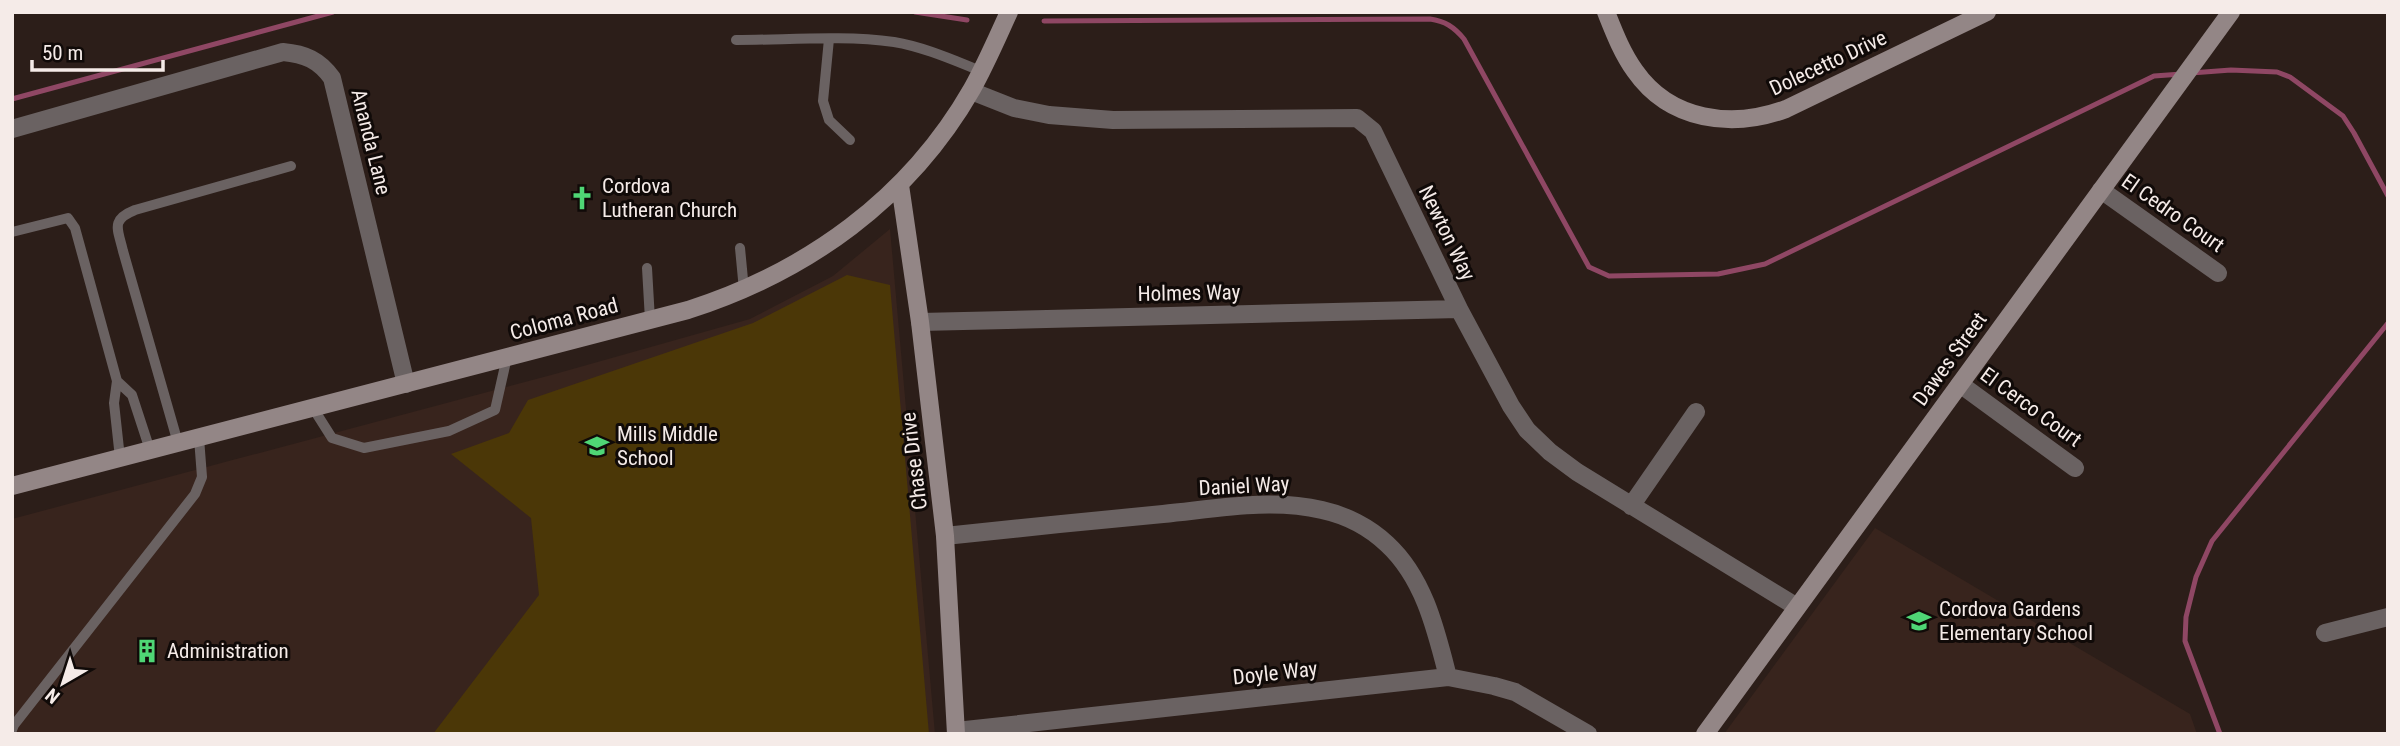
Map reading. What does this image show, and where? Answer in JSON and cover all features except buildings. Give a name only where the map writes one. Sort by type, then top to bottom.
[{"type":"street","name":"Coloma Road","points":[[12,486],[650,320],[720,300],[780,273],[823,248],[863,219],[900,185],[947,128],[971,91],[1009,12]]},
{"type":"street","name":"Dolecetto Drive","points":[[1606,12],[1622,50],[1636,72],[1655,92],[1676,107],[1694,114],[1731,121],[1765,117],[1786,109],[1987,12]]},
{"type":"street","name":"Dawes Street","points":[[1705,734],[2231,12]]},
{"type":"street","name":"Ananda Lane","points":[[12,129],[283,52],[299,53],[313,59],[324,67],[332,78],[406,384]]},
{"type":"street","name":"Newton Way","points":[[971,91],[1014,108],[1049,115],[1114,120],[1357,118],[1373,131],[1459,309],[1511,406],[1527,430],[1577,472],[1797,607]]},
{"type":"street","name":"Chase Drive","points":[[900,185],[920,322],[945,536],[956,732]]},
{"type":"street","name":"El Cedro Court","points":[[2101,190],[2218,273]]},
{"type":"street","name":"Holmes Way","points":[[920,322],[1459,309]]},
{"type":"street","name":"El Cerco Court","points":[[1960,384],[2075,468]]},
{"type":"street","points":[[1631,506],[1696,412]]},
{"type":"street","name":"Daniel Way","points":[[945,536],[1265,504],[1322,510],[1346,517],[1368,529],[1388,544],[1404,565],[1422,591],[1448,677]]},
{"type":"street","points":[[2325,633],[2388,617]]},
{"type":"street","name":"Doyle Way","points":[[956,732],[1448,677],[1515,692],[1588,734]]},
{"type":"lane","points":[[736,40],[829,39],[895,43],[929,51],[981,71]]},
{"type":"lane","points":[[829,39],[824,101],[829,120],[850,140]]},
{"type":"lane","points":[[178,443],[117,226],[118,220],[135,210],[291,166]]},
{"type":"lane","points":[[12,232],[68,218],[75,228],[117,381],[114,403],[120,458]]},
{"type":"lane","points":[[740,247],[744,290]]},
{"type":"lane","points":[[648,268],[650,320]]},
{"type":"lane","points":[[313,408],[332,438],[365,448],[449,431],[495,410],[507,357]]},
{"type":"lane","points":[[117,381],[132,395],[150,450]]},
{"type":"lane","points":[[13,726],[195,495],[202,477],[199,438]]},
{"type":"shaded area","name":"Mills Middle School","points":[[890,229],[935,734],[12,734],[12,519],[750,319],[833,276]]},
{"type":"shaded area","points":[[847,275],[890,285],[929,734],[433,734],[539,595],[531,518],[451,454],[509,433],[528,400],[753,323]]},
{"type":"shaded area","name":"Cordova Gardens Elementary School","points":[[1875,528],[2190,714],[2197,734],[1724,734]]},
{"type":"waterway","points":[[12,99],[333,12]]},
{"type":"waterway","points":[[915,12],[967,20]]},
{"type":"waterway","points":[[1044,21],[1430,19],[1445,23],[1464,39],[1589,267],[1609,276],[1718,274],[1765,264],[2154,76],[2182,74]]},
{"type":"waterway","points":[[2191,73],[2231,70],[2277,72],[2290,77],[2343,116],[2388,196]]},
{"type":"waterway","points":[[2220,734],[2185,641],[2186,617],[2196,577],[2212,541],[2388,323]]},
{"type":"place","name":"Cordova Lutheran Church","points":[[582,198]]},
{"type":"place","name":"Mills Middle School","points":[[597,446]]},
{"type":"place","name":"Cordova Gardens Elementary School","points":[[1919,621]]},
{"type":"place","name":"Administration","points":[[147,651]]}]
